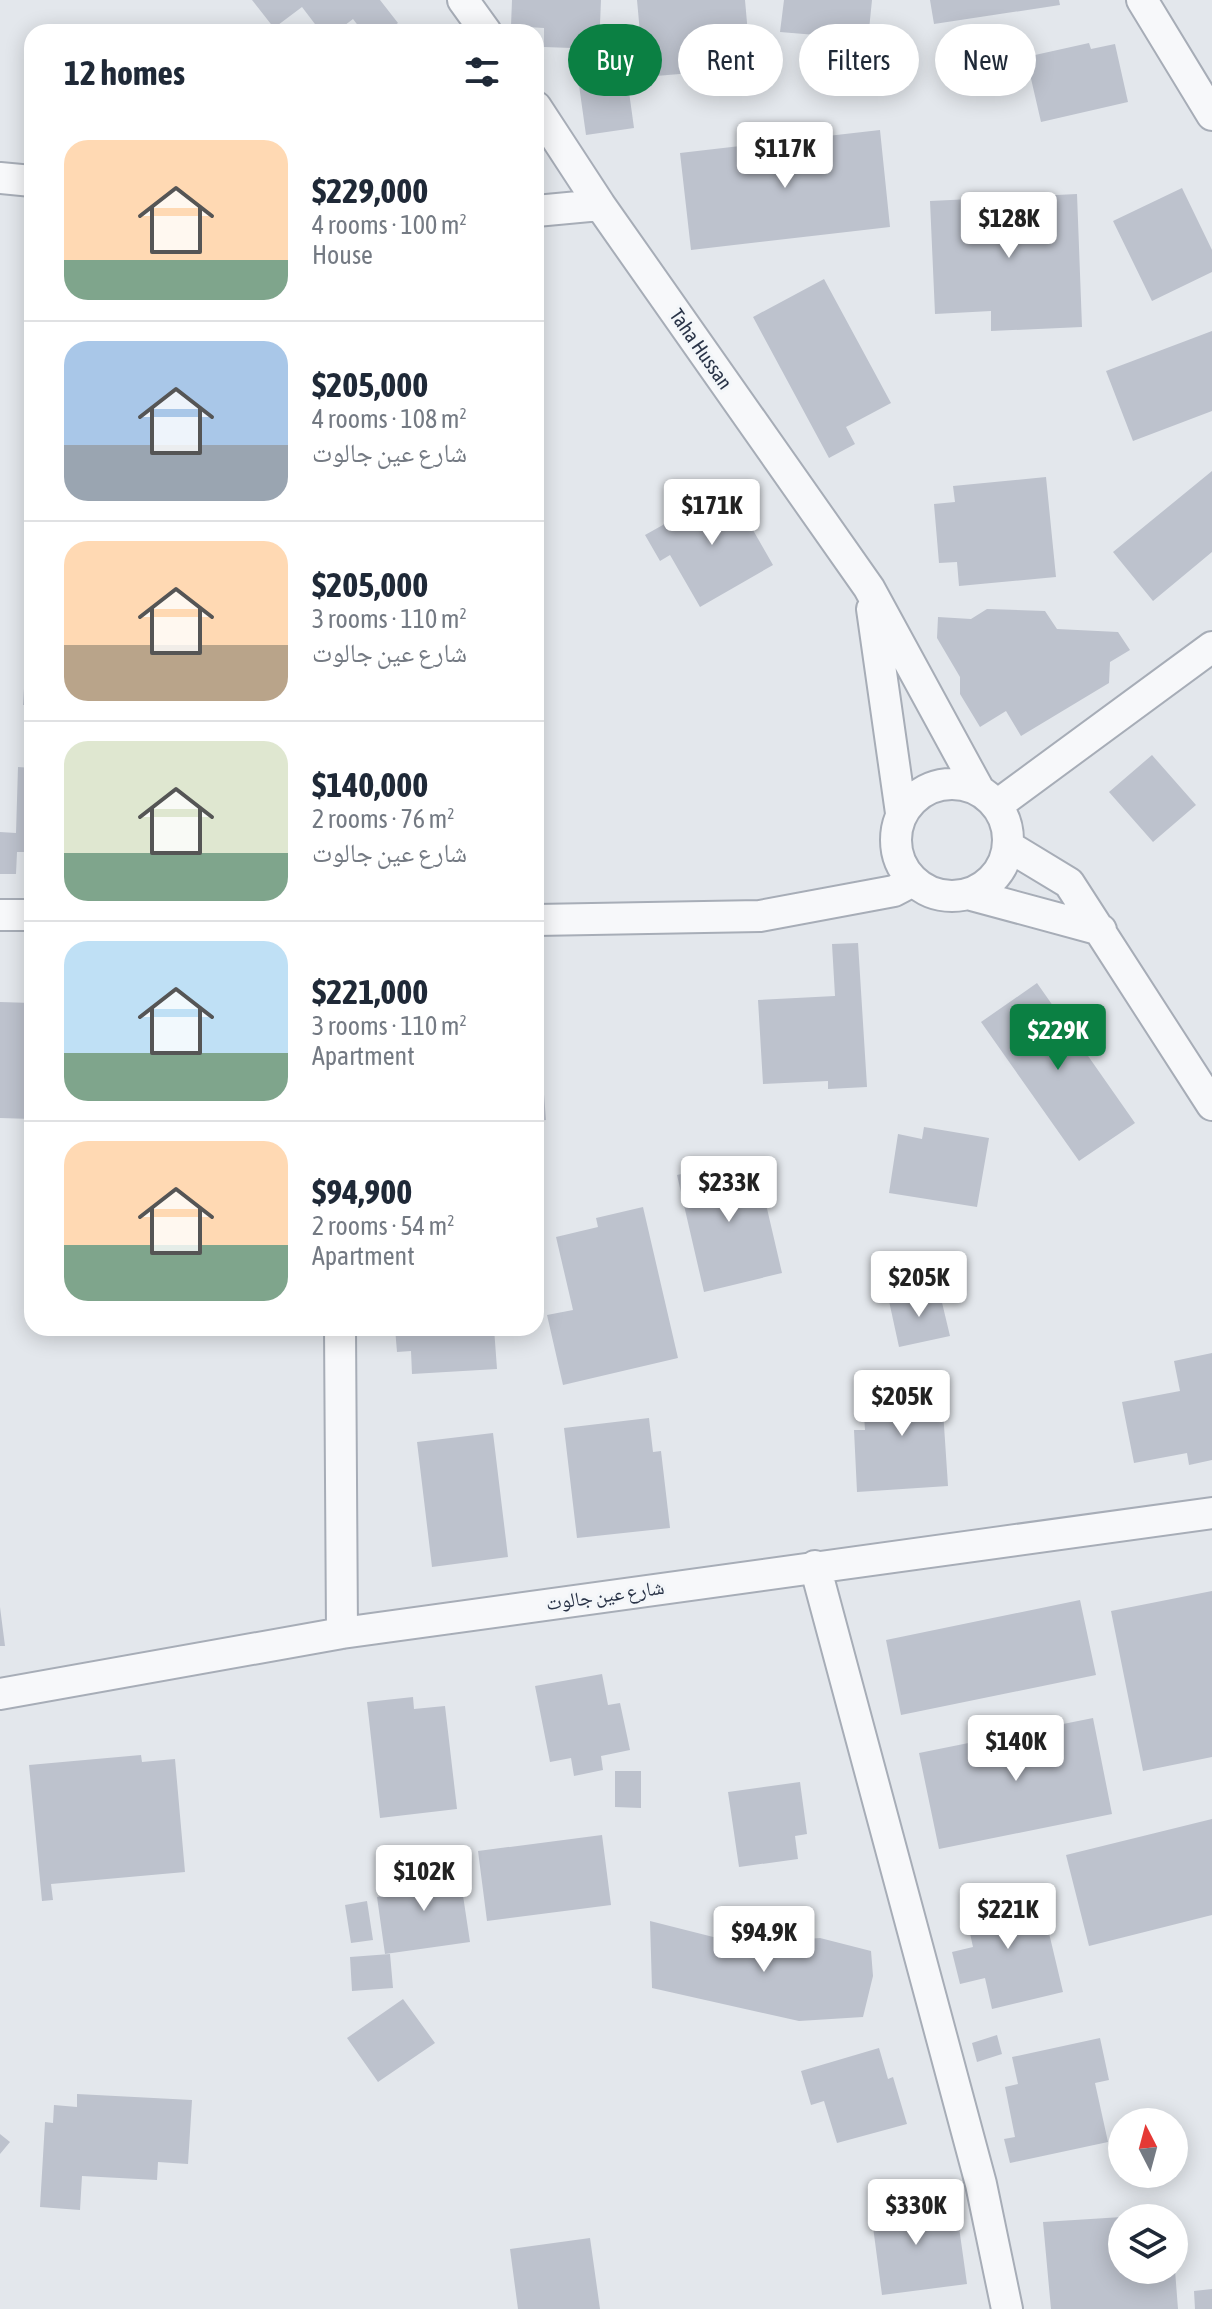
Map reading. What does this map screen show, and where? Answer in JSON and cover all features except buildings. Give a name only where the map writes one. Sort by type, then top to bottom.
[{"type":"street","points":[[463,0],[480,24]]},
{"type":"street","points":[[1142,0],[1212,115]]},
{"type":"street","name":"Taha Hussan","points":[[544,119],[600,205],[869,588],[988,798]]},
{"type":"street","points":[[0,178],[24,180]]},
{"type":"street","points":[[544,210],[600,205]]},
{"type":"street","points":[[869,588],[901,813],[895,834],[897,856],[913,881],[924,889],[946,896],[968,894],[1101,930]]},
{"type":"street","points":[[988,798],[1212,647]]},
{"type":"street","points":[[901,813],[916,796],[936,786],[957,784],[988,798],[1006,824],[1008,846],[1001,867],[987,884],[968,894]]},
{"type":"street","points":[[1008,846],[1069,883],[1212,1105]]},
{"type":"street","points":[[544,920],[760,916],[894,891],[913,881]]},
{"type":"street","points":[[0,915],[24,915]]},
{"type":"street","points":[[340,1336],[342,1633]]},
{"type":"street","name":"شارع عين جالوت","points":[[0,1694],[342,1633],[1212,1513]]},
{"type":"street","points":[[815,1566],[981,2184],[1007,2309]]}]
